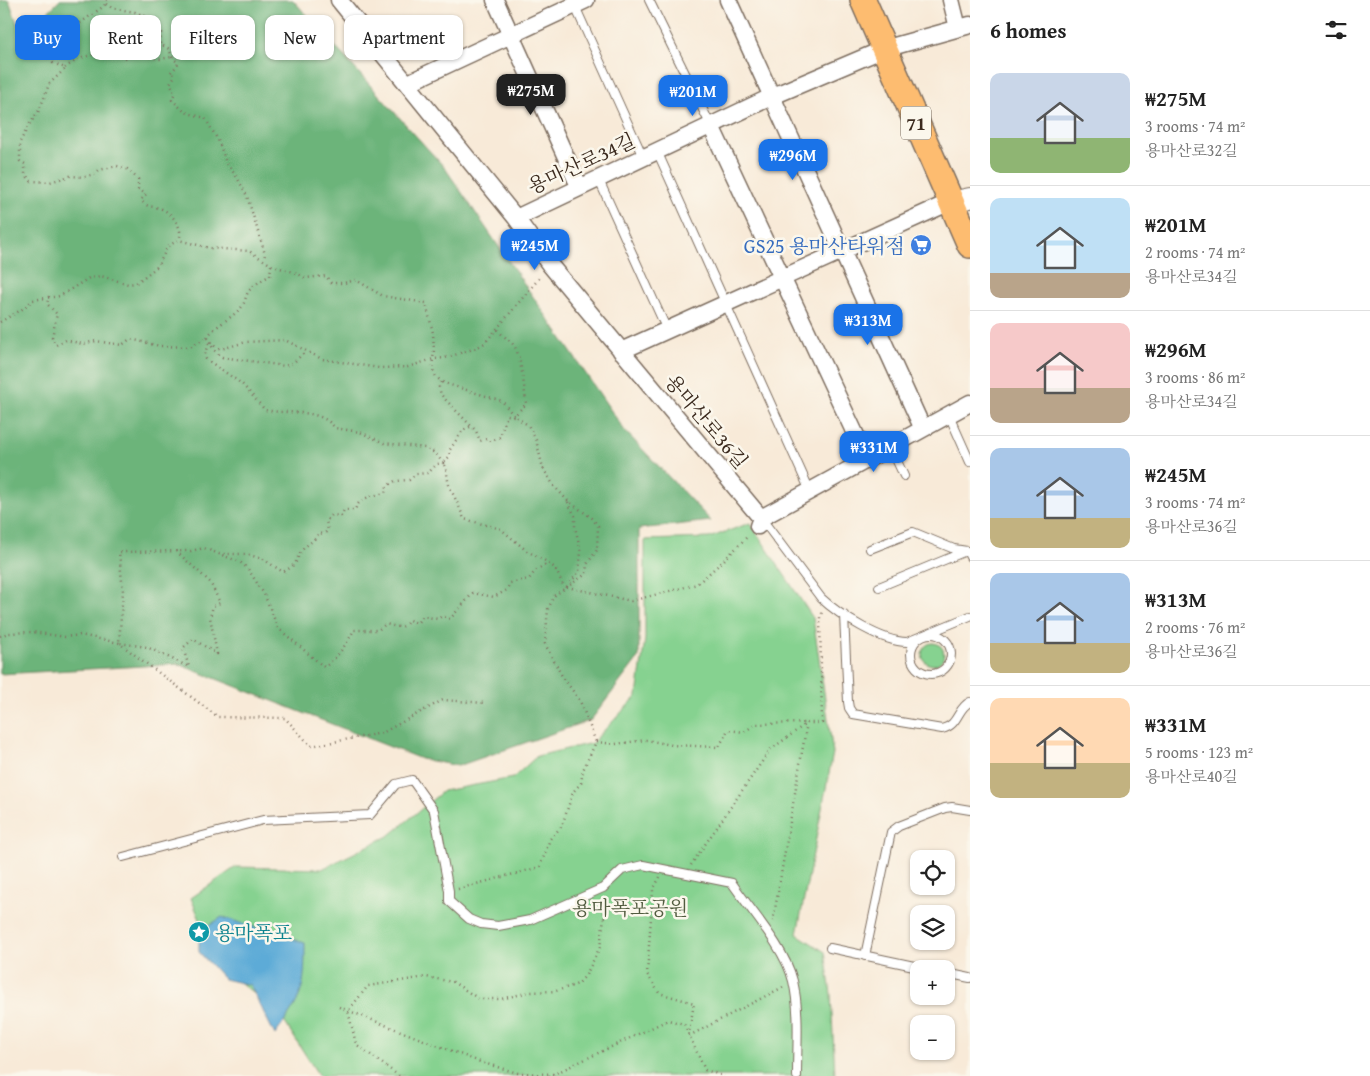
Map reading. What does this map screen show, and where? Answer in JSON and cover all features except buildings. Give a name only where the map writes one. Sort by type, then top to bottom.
[{"type":"main road","name":"71","points":[[863,0],[884,49],[960,200],[970,245]]},
{"type":"street","name":"용마산로36길","points":[[339,0],[408,83],[516,218],[550,264],[759,522]]},
{"type":"street","points":[[495,0],[512,33],[579,186]]},
{"type":"street","points":[[728,0],[922,427]]},
{"type":"street","points":[[951,0],[964,27]]},
{"type":"street","points":[[408,83],[578,2]]},
{"type":"street","name":"용마산로34길","points":[[516,218],[579,186],[772,96],[884,49],[964,27]]},
{"type":"street","points":[[711,126],[867,459]]},
{"type":"street","points":[[622,351],[960,200]]},
{"type":"street","points":[[759,522],[922,427],[970,403]]},
{"type":"lane","points":[[649,0],[711,126]]},
{"type":"lane","points":[[578,2],[650,154],[726,304],[810,491]]},
{"type":"lane","points":[[598,178],[667,330]]},
{"type":"lane","points":[[948,413],[970,462]]},
{"type":"lane","points":[[890,446],[904,476]]},
{"type":"lane","points":[[759,522],[826,603],[865,628],[898,641],[907,642],[970,616]]},
{"type":"lane","points":[[870,549],[912,532],[954,549],[969,552]]},
{"type":"lane","points":[[879,587],[969,552]]},
{"type":"lane","points":[[844,615],[848,708],[853,714],[942,729],[953,725],[966,704],[970,702]]},
{"type":"lane","points":[[937,634],[943,637],[950,648],[951,654],[947,666],[936,674],[922,672],[912,663],[911,650],[913,643],[924,635],[937,634]]},
{"type":"lane","points":[[123,857],[263,820],[370,815],[396,784],[412,780],[434,811],[449,891],[449,901],[469,919],[481,924],[498,926],[530,920],[604,888],[622,870],[644,865],[732,884],[780,952],[793,982],[797,1004],[797,1076]]},
{"type":"lane","points":[[865,956],[891,832],[899,826],[945,808],[952,807],[970,810]]},
{"type":"lane","points":[[830,948],[910,965]]},
{"type":"lane","points":[[955,975],[970,978]]},
{"type":"path","points":[[65,68],[53,63],[54,58],[70,39],[76,26],[107,2],[112,8],[135,12],[149,18],[160,32],[160,44],[169,49],[171,54]]},
{"type":"path","points":[[0,322],[21,310],[33,300],[49,296],[60,296],[90,278],[109,277],[116,282],[128,284],[136,282],[158,266],[168,246],[179,240],[181,235],[180,226],[162,209],[144,204],[141,200],[146,194],[138,189],[138,179],[127,169],[117,166],[106,167],[95,174],[83,177],[70,176],[50,182],[31,181],[27,178],[25,164],[20,161],[20,142],[32,118],[40,109],[49,84],[62,74],[65,68],[80,60],[102,53],[117,53],[127,58],[135,55],[168,59],[171,58]]},
{"type":"path","points":[[176,60],[178,62],[177,66],[170,73],[174,76],[170,83],[175,92],[172,100],[185,112],[205,118],[218,140],[226,162],[238,179],[250,204],[264,250],[264,260]]},
{"type":"path","points":[[179,240],[209,248],[249,251],[271,265],[298,273],[305,278],[326,276],[331,283],[344,283],[356,280],[383,296],[426,303],[433,333],[432,368],[441,382],[502,401],[514,416],[528,425],[536,440],[543,468],[554,486],[568,501],[592,518],[598,526],[597,550],[587,564],[586,574],[555,595],[548,609],[545,644],[562,676],[580,701],[596,742],[583,770],[580,783],[573,792],[562,826],[550,839],[540,867],[449,891]]},
{"type":"path","points":[[209,341],[221,349],[246,342],[285,340],[322,359],[379,368],[408,367],[476,348],[485,342],[550,264]]},
{"type":"path","points":[[49,296],[47,304],[57,314],[52,337],[56,345],[66,340],[83,344],[96,341],[122,345],[130,339],[160,346],[190,347],[207,337],[226,318],[239,310],[250,290],[262,279],[270,276],[271,265]]},
{"type":"path","points":[[497,328],[500,334],[510,341],[518,354],[526,404],[514,416]]},
{"type":"path","points":[[207,337],[214,350],[222,357],[274,365],[290,364],[306,351]]},
{"type":"path","points":[[209,341],[205,353],[206,359],[242,384],[265,410],[290,414],[309,413],[329,421],[335,428],[360,432],[384,443],[425,448],[435,454],[448,470],[451,490],[456,496],[464,519],[501,529],[527,551],[555,568],[563,585],[567,587],[631,601],[697,584],[722,562],[759,522]]},
{"type":"path","points":[[441,382],[441,395],[462,415],[470,427],[476,431],[480,441],[487,439],[491,441],[502,434],[506,415],[514,416]]},
{"type":"path","points":[[219,554],[246,554],[263,559],[282,572],[296,565],[304,548],[312,544],[319,534],[324,534],[328,530],[326,521],[332,515],[341,516],[344,510],[356,510],[357,504],[365,498],[385,492],[387,486],[395,482],[409,480],[416,474],[428,473],[436,464],[443,463],[450,456],[449,451],[458,436],[470,427]]},
{"type":"path","points":[[567,587],[579,572],[581,552],[575,527],[575,516],[568,501]]},
{"type":"path","points":[[119,643],[123,591],[119,552],[176,551],[204,548],[240,562],[248,569],[264,594],[278,628],[324,667],[336,659],[340,648],[350,640],[354,630],[378,630],[386,624],[401,628],[409,620],[417,623],[423,616],[438,619],[442,616],[450,620],[473,593],[494,597],[507,590],[510,583],[529,579],[536,570],[548,563]]},
{"type":"path","points":[[0,636],[8,633],[33,632],[65,637],[80,635],[147,647],[190,667],[183,648],[193,639],[217,654],[210,617],[213,606],[220,603],[210,582],[176,551]]},
{"type":"path","points":[[596,742],[615,744],[646,740],[672,745],[719,747],[728,730],[744,732],[756,724],[822,723],[820,616],[826,603]]},
{"type":"path","points":[[119,643],[218,717],[284,718],[311,746],[382,733],[443,700],[485,703]]},
{"type":"path","points":[[685,874],[770,750],[807,723]]},
{"type":"path","points":[[770,938],[807,723]]},
{"type":"path","points":[[664,869],[653,890],[648,974],[659,993],[694,1003],[689,1035]]},
{"type":"path","points":[[348,1011],[368,986],[426,977],[453,982],[479,999],[501,999],[530,992],[556,991],[578,984],[586,975],[600,947],[604,918],[604,888]]},
{"type":"path","points":[[689,1035],[793,982]]},
{"type":"path","points":[[339,1007],[480,1062],[518,1073],[554,1074]]},
{"type":"path","points":[[348,1011],[356,1044],[399,1076]]},
{"type":"path","points":[[549,1076],[668,1020],[684,1024],[705,1070],[724,1076]]},
{"type":"green space","points":[[0,0],[9,0],[15,17],[15,60],[80,60],[80,15],[45,15],[60,0],[293,0],[307,15],[265,15],[265,60],[334,60],[334,45],[344,56],[344,60],[347,60],[445,168],[625,431],[711,521],[639,529],[639,657],[591,720],[458,766],[421,759],[178,664],[0,674]]},
{"type":"green space","name":"용마폭포공원","points":[[750,523],[813,618],[833,753],[797,934],[825,952],[831,994],[835,1076],[319,1076],[280,1015],[219,965],[191,898],[236,867],[322,869],[390,835],[443,791],[513,778],[537,756],[592,743],[637,696],[645,639],[645,540],[709,538]]},
{"type":"green space","points":[[933,643],[941,646],[944,654],[941,662],[933,665],[925,662],[922,654],[925,646]]},
{"type":"water","points":[[222,917],[305,943],[303,983],[292,1011],[275,1035],[250,985],[224,979],[199,952],[199,932]]},
{"type":"place","name":"GS25 용마산타워점","points":[[921,245]]},
{"type":"place","name":"용마폭포","points":[[199,932]]}]
